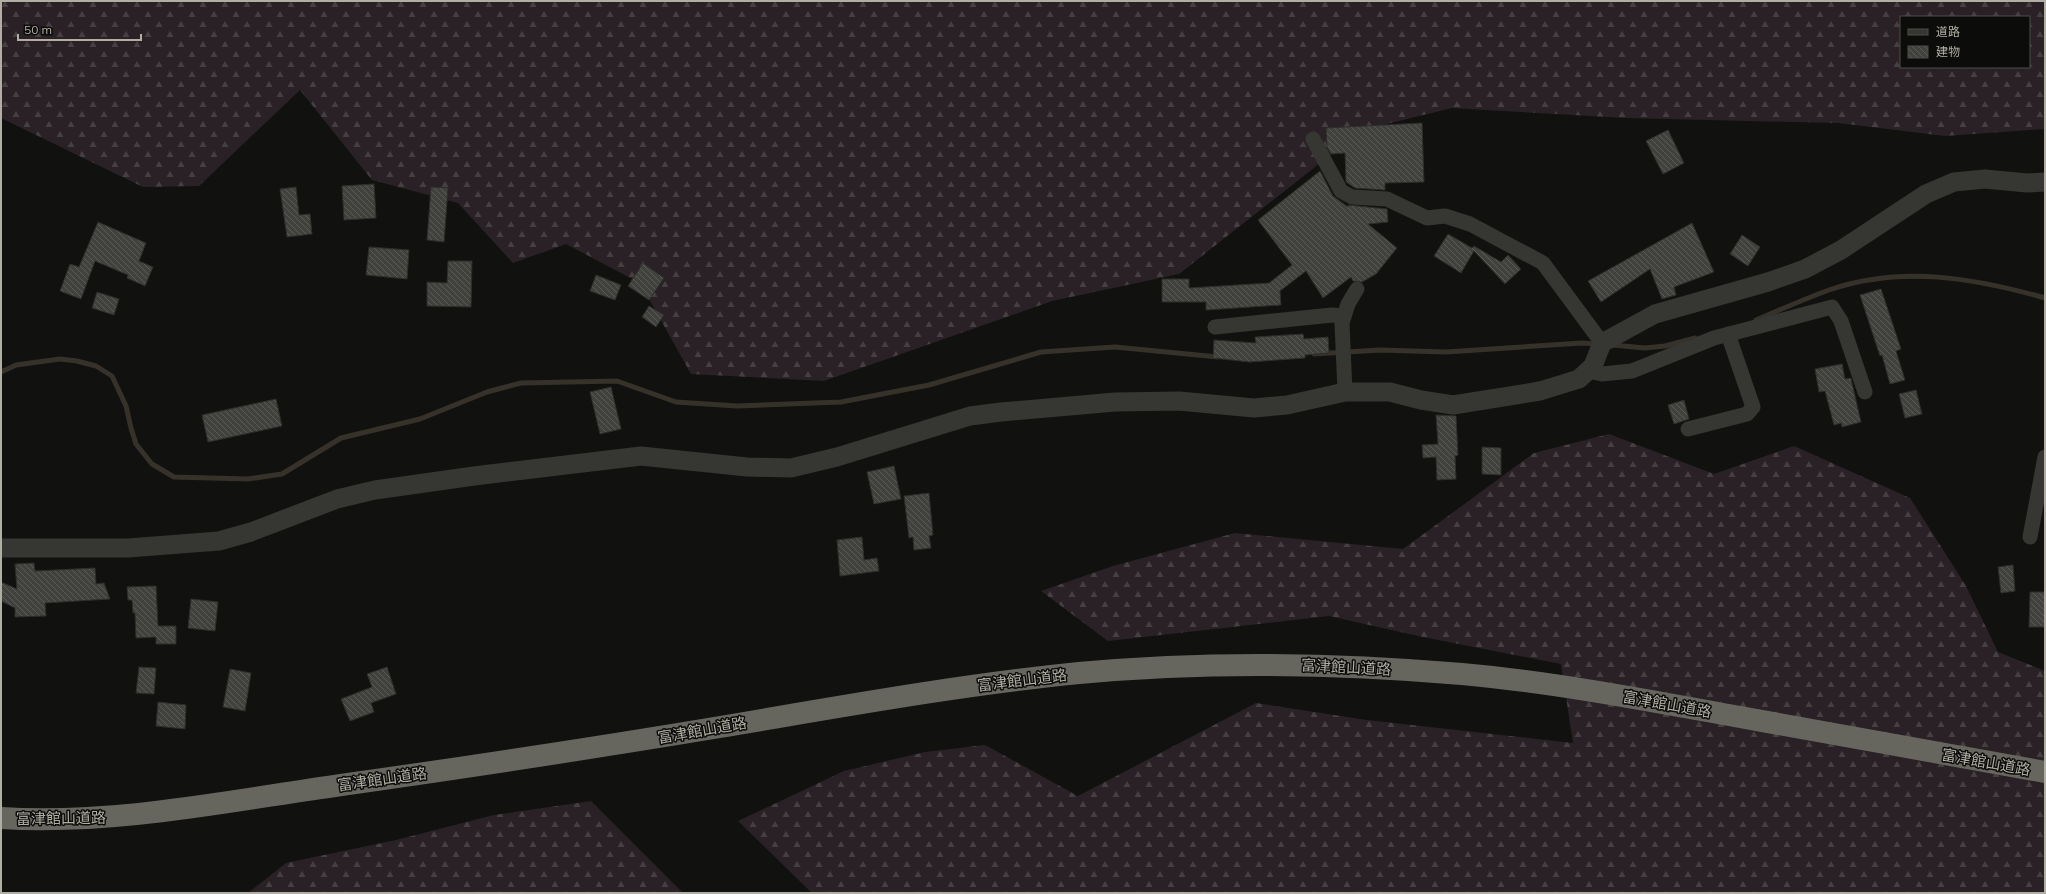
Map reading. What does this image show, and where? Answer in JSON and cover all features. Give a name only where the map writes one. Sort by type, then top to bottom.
[{"type":"highway","name":"富津館山道路","points":[[1,818],[54,820],[142,814],[565,753],[891,698],[984,684],[1080,673],[1236,664],[1379,668],[1466,674],[1659,702],[2045,772]]},
{"type":"street","points":[[1313,139],[1341,191],[1346,194],[1352,197],[1387,199],[1427,218],[1445,216],[1470,224],[1543,263],[1602,343]]},
{"type":"street","points":[[1,548],[128,548],[219,541],[251,532],[337,499],[375,490],[474,476],[641,456],[747,467],[791,468],[836,457],[970,416],[1001,412],[1116,402],[1178,401],[1254,408],[1287,405],[1345,392],[1390,392],[1422,400],[1453,405],[1540,391],[1579,379],[1593,366],[1602,343],[1654,314],[1768,282],[1805,269],[1841,250],[1926,194],[1954,182],[1985,179],[2027,183],[2045,182]]},
{"type":"street","points":[[1345,392],[1342,323],[1348,304],[1357,289]]},
{"type":"street","points":[[1588,371],[1602,374],[1632,370],[1728,334],[1832,307],[1841,321],[1865,392]]},
{"type":"street","points":[[1214,327],[1332,315],[1344,316]]},
{"type":"street","points":[[1688,429],[1747,414],[1753,407],[1728,334]]},
{"type":"street","points":[[2030,537],[2045,457]]},
{"type":"green space","points":[[1,1],[2045,1],[2045,129],[1945,136],[1838,123],[1626,118],[1452,108],[1362,130],[1179,274],[1052,301],[824,381],[691,374],[640,283],[566,244],[513,263],[458,203],[372,180],[300,90],[199,186],[143,187],[1,118]]},
{"type":"green space","points":[[1609,434],[1714,474],[1794,446],[1910,498],[1966,586],[1998,652],[2045,671],[2045,893],[812,893],[738,821],[844,771],[925,752],[985,745],[1078,796],[1256,703],[1367,720],[1573,743],[1561,664],[1418,636],[1329,616],[1108,641],[1041,591],[1113,566],[1235,533],[1403,549],[1534,453]]},
{"type":"green space","points":[[591,801],[683,893],[248,893],[286,863],[396,840],[494,815]]},
{"type":"building","points":[[1422,123],[1424,182],[1385,183],[1385,190],[1355,188],[1346,182],[1345,153],[1331,154],[1327,147],[1326,128]]},
{"type":"building","points":[[1668,130],[1684,163],[1663,174],[1646,141]]},
{"type":"building","points":[[1320,171],[1333,196],[1348,207],[1348,205],[1387,209],[1388,222],[1368,224],[1397,248],[1376,274],[1362,282],[1353,281],[1351,277],[1323,298],[1306,271],[1280,291],[1281,305],[1206,310],[1206,302],[1162,302],[1162,279],[1189,279],[1189,288],[1269,283],[1292,265],[1258,220]]},
{"type":"building","points":[[374,184],[376,218],[344,220],[342,186]]},
{"type":"building","points":[[296,187],[299,215],[310,214],[312,234],[287,237],[280,189]]},
{"type":"building","points":[[431,187],[448,188],[444,242],[427,240]]},
{"type":"building","points":[[98,222],[146,243],[139,261],[153,267],[145,286],[127,278],[128,275],[95,261],[81,299],[60,291],[70,264],[79,267]]},
{"type":"building","points":[[1692,223],[1714,272],[1674,287],[1676,295],[1662,299],[1650,269],[1601,302],[1588,281]]},
{"type":"building","points":[[1448,234],[1472,248],[1474,246],[1501,262],[1508,255],[1521,269],[1505,284],[1474,251],[1461,273],[1434,256]]},
{"type":"building","points":[[1742,235],[1760,247],[1748,266],[1730,254]]},
{"type":"building","points":[[369,247],[409,250],[407,279],[366,275]]},
{"type":"building","points":[[448,261],[472,261],[471,307],[427,306],[427,282],[447,283]]},
{"type":"building","points":[[643,263],[664,278],[649,300],[628,286]]},
{"type":"building","points":[[596,275],[621,285],[615,300],[590,291]]},
{"type":"building","points":[[1881,289],[1901,349],[1896,351],[1905,380],[1890,384],[1882,355],[1880,356],[1860,295]]},
{"type":"building","points":[[97,292],[119,299],[114,315],[92,308]]},
{"type":"building","points":[[649,306],[664,315],[656,327],[642,317]]},
{"type":"building","points":[[1303,334],[1304,339],[1328,337],[1329,353],[1305,355],[1305,358],[1250,362],[1213,358],[1214,340],[1256,343],[1255,337]]},
{"type":"building","points":[[1842,364],[1845,379],[1851,378],[1861,422],[1842,427],[1841,423],[1834,425],[1825,391],[1819,392],[1815,369]]},
{"type":"building","points":[[611,387],[621,429],[600,434],[590,392]]},
{"type":"building","points":[[1916,390],[1922,414],[1905,418],[1899,394]]},
{"type":"building","points":[[276,399],[282,426],[208,442],[202,415]]},
{"type":"building","points":[[1684,400],[1689,419],[1674,424],[1668,405]]},
{"type":"building","points":[[1436,415],[1456,416],[1458,455],[1455,456],[1456,479],[1437,480],[1436,457],[1423,458],[1422,445],[1438,444]]},
{"type":"building","points":[[1482,447],[1501,448],[1501,475],[1482,474]]},
{"type":"building","points":[[894,466],[901,499],[874,504],[867,472]]},
{"type":"building","points":[[929,493],[933,535],[929,536],[931,548],[914,550],[913,537],[909,538],[904,496]]},
{"type":"building","points":[[862,537],[864,560],[877,558],[879,571],[840,576],[837,540]]},
{"type":"building","points":[[34,563],[35,571],[95,568],[96,584],[104,583],[110,599],[45,603],[46,616],[15,617],[15,608],[1,601],[1,582],[17,589],[15,564]]},
{"type":"building","points":[[2013,565],[2015,591],[2001,593],[1998,567]]},
{"type":"building","points":[[156,586],[158,626],[176,626],[176,644],[156,644],[156,637],[136,638],[135,613],[133,613],[132,600],[128,600],[127,587]]},
{"type":"building","points":[[2030,592],[2045,592],[2045,627],[2029,627]]},
{"type":"building","points":[[191,599],[218,602],[215,631],[188,628]]},
{"type":"building","points":[[139,667],[156,668],[154,694],[136,693]]},
{"type":"building","points":[[387,667],[396,694],[371,703],[374,712],[350,721],[341,699],[372,687],[367,674]]},
{"type":"building","points":[[230,669],[251,673],[245,711],[223,707]]},
{"type":"building","points":[[158,702],[186,705],[185,729],[156,726]]},
{"type":"waterway","points":[[1756,320],[1829,290],[1856,282],[1884,278],[1911,276],[1965,280],[2045,298]]},
{"type":"waterway","points":[[1612,345],[1645,348],[1665,346],[1695,338]]},
{"type":"waterway","points":[[1314,354],[1380,350],[1446,352],[1582,343],[1598,344]]},
{"type":"waterway","points":[[1,372],[16,365],[60,359],[77,361],[96,366],[112,376],[126,406],[136,444],[152,464],[174,477],[248,479],[282,474],[341,438],[420,419],[487,392],[521,383],[617,381],[676,402],[737,406],[841,402],[929,385],[1041,352],[1115,347],[1218,357]]}]
